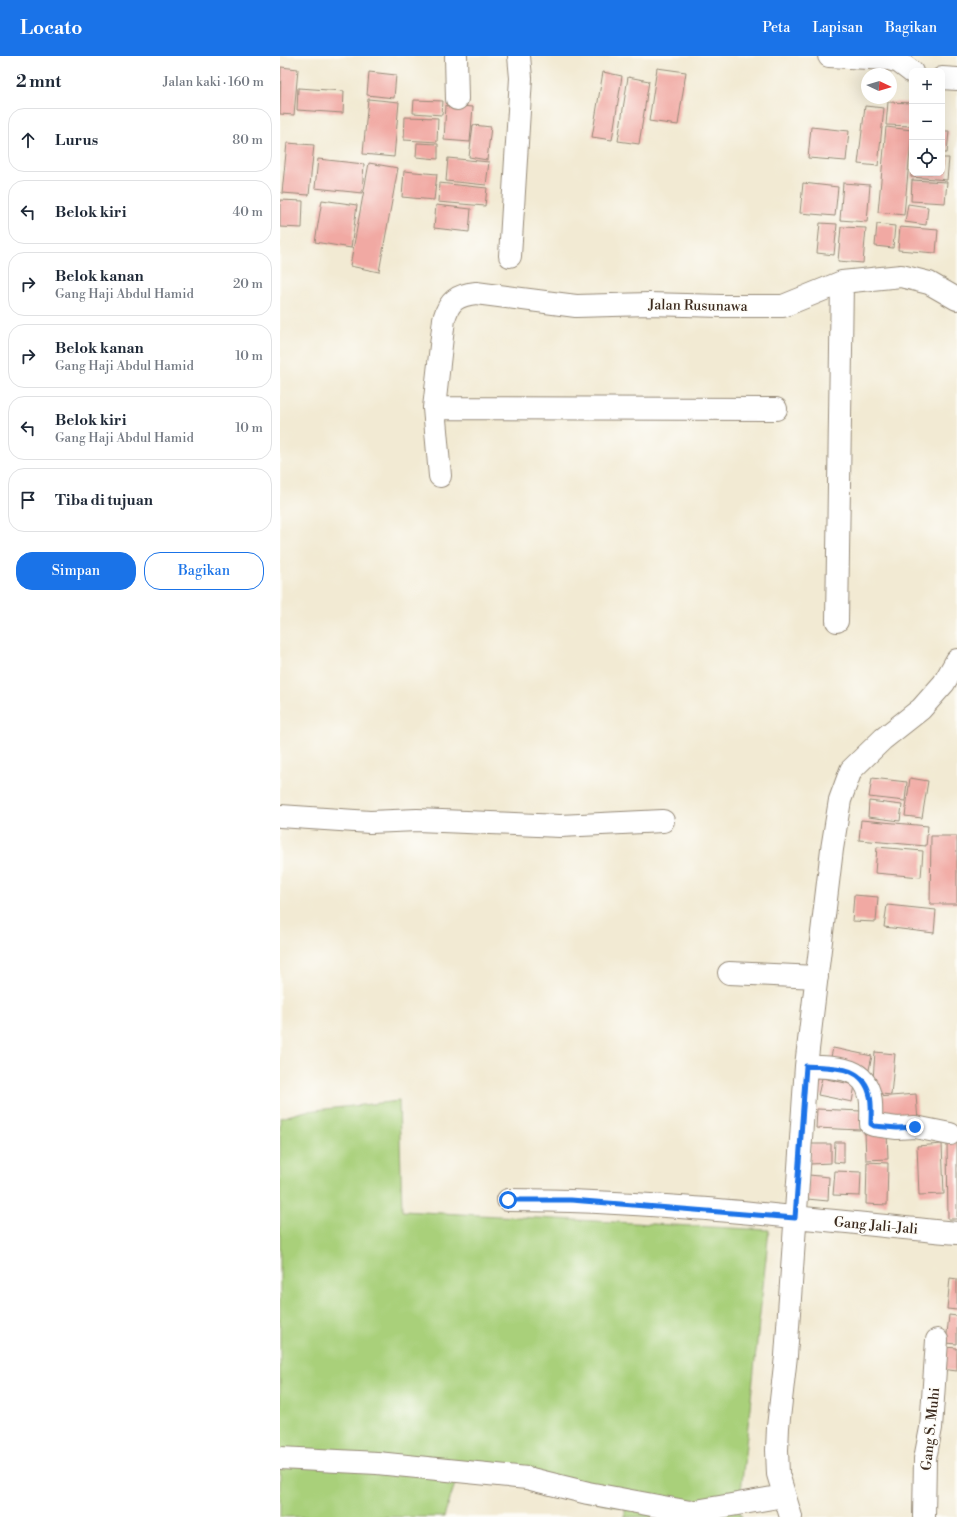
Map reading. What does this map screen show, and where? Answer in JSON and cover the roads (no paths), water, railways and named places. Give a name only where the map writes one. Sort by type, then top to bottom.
[{"type":"street","points":[[456,56],[457,99]]},
{"type":"street","points":[[510,256],[521,78],[519,56]]},
{"type":"street","points":[[829,56],[889,60],[899,62],[909,70]]},
{"type":"street","points":[[945,78],[957,79]]},
{"type":"street","name":"Jalan Rusunawa","points":[[434,408],[444,319],[447,308],[463,295],[476,294],[576,306],[649,304],[783,306],[842,282],[901,276],[929,283],[957,299]]},
{"type":"street","points":[[838,621],[842,282]]},
{"type":"street","points":[[440,476],[434,408],[776,409]]},
{"type":"street","points":[[791,1517],[778,1474],[778,1427],[786,1356],[806,1066],[832,849],[839,807],[851,770],[883,739],[921,709],[944,683],[957,660]]},
{"type":"street","points":[[280,816],[370,822],[416,820],[560,826],[663,821]]},
{"type":"street","points":[[729,972],[817,977]]},
{"type":"street","points":[[806,1066],[854,1072],[862,1078],[866,1084],[870,1097],[871,1124],[874,1126],[897,1128],[915,1127],[950,1134]]},
{"type":"street","name":"Gang Jali-Jali","points":[[508,1200],[571,1200],[957,1233]]},
{"type":"street","name":"Gang S. Muhi","points":[[924,1517],[925,1459],[931,1428],[937,1340]]},
{"type":"street","points":[[280,1458],[377,1463],[527,1478],[588,1492],[690,1512],[784,1496]]}]
